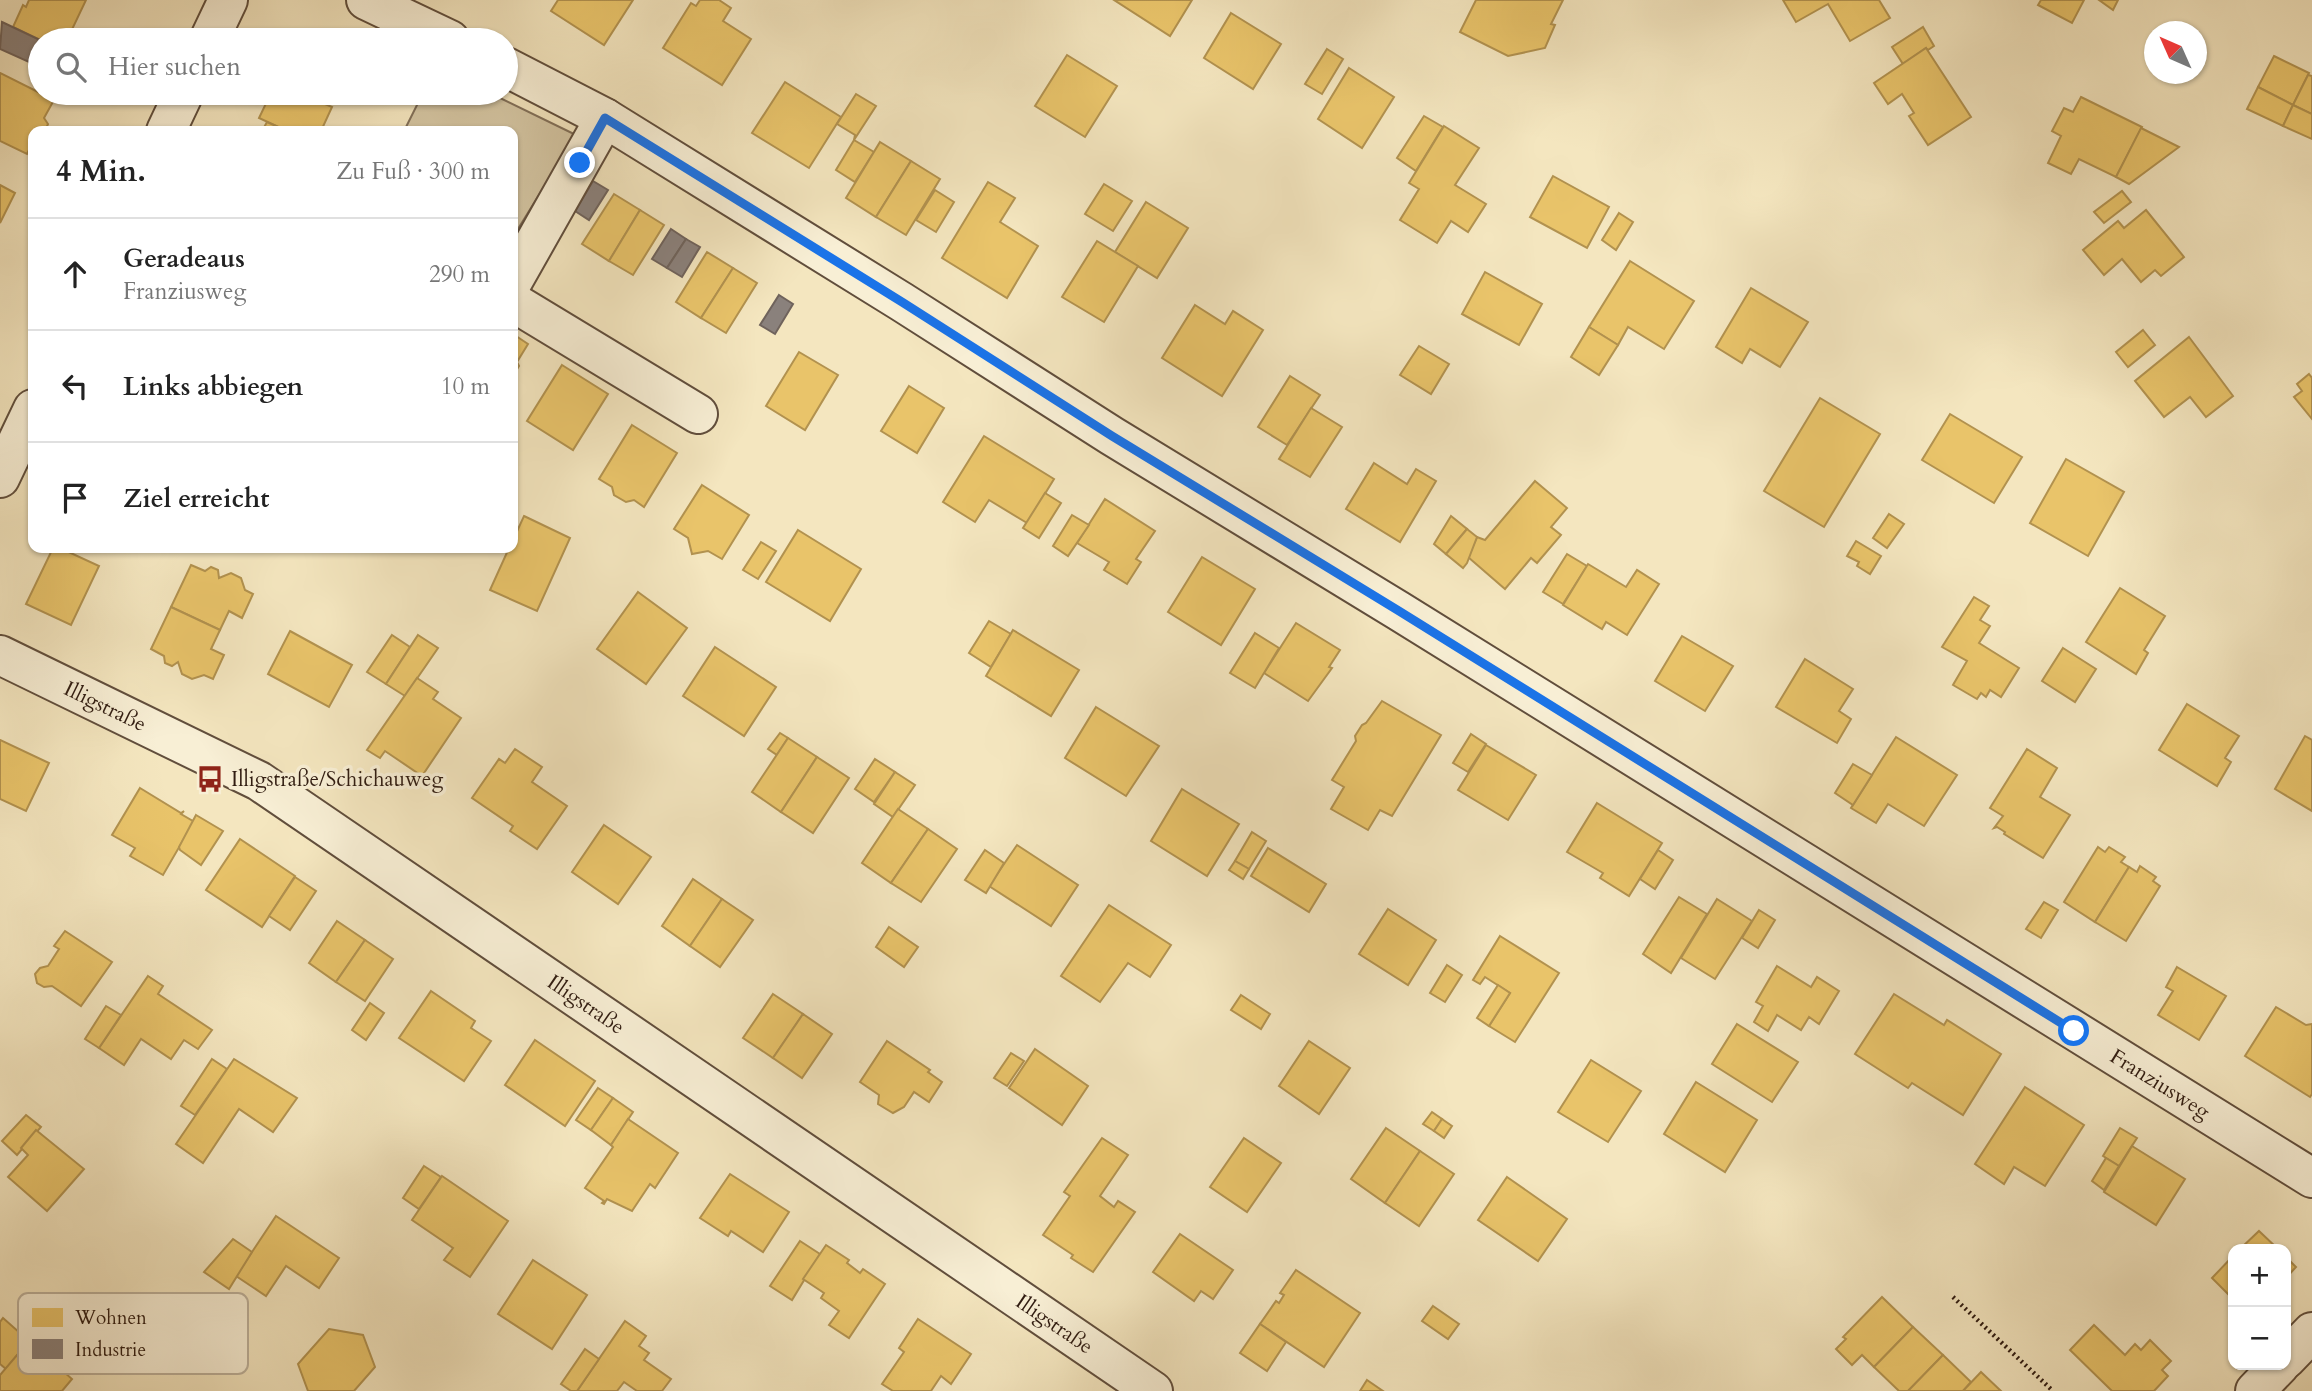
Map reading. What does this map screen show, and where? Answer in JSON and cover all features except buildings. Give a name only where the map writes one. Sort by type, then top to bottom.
[{"type":"street","points":[[215,28],[228,0]]},
{"type":"street","points":[[366,0],[425,28]]},
{"type":"street","name":"Franziusweg","points":[[518,73],[605,118],[1112,436],[2312,1178]]},
{"type":"street","points":[[168,126],[178,105]]},
{"type":"street","points":[[518,272],[605,118]]},
{"type":"street","points":[[518,305],[698,414]]},
{"type":"street","points":[[0,478],[28,419]]},
{"type":"street","name":"Illigstraße","points":[[0,655],[259,781],[1153,1391]]},
{"type":"street","points":[[2291,1354],[2312,1332]]},
{"type":"street","points":[[2255,1391],[2275,1370]]},
{"type":"path","points":[[1953,1297],[2053,1391]]},
{"type":"shaded area","points":[[417,105],[515,105],[576,135],[518,229],[518,126],[406,126]]},
{"type":"place","name":"Illigstraße/Schichauweg","points":[[210,779]]},
{"type":"route","points":[[580,163],[605,118],[1112,436],[1399,611],[2074,1031]]}]
